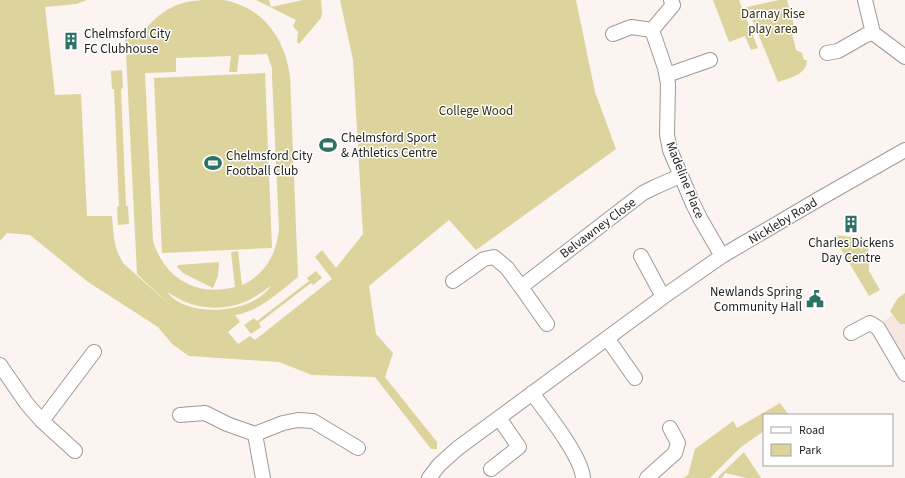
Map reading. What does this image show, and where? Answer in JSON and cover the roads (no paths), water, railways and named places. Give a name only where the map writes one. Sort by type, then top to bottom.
[{"type":"street","points":[[613,34],[631,27],[652,30],[673,5],[672,0]]},
{"type":"street","points":[[865,0],[873,33],[905,57]]},
{"type":"street","name":"Madeline Place","points":[[652,30],[667,75],[667,135],[670,150],[700,220],[722,256]]},
{"type":"street","points":[[827,53],[838,51],[866,35],[873,33]]},
{"type":"street","points":[[667,75],[710,60]]},
{"type":"street","name":"Nickleby Road","points":[[429,478],[439,465],[458,448],[663,297],[722,256],[905,150]]},
{"type":"street","name":"Belvawney Close","points":[[521,287],[643,193],[680,176]]},
{"type":"street","points":[[641,256],[663,297]]},
{"type":"street","points":[[453,281],[484,259],[494,257],[507,268],[547,324]]},
{"type":"street","points":[[851,333],[870,323],[878,328],[905,374]]},
{"type":"street","points":[[607,338],[635,378]]},
{"type":"street","points":[[42,421],[94,352]]},
{"type":"street","points":[[0,365],[27,404],[42,421],[75,451]]},
{"type":"street","points":[[532,393],[576,457],[582,468],[583,478]]},
{"type":"street","points":[[180,415],[205,413],[227,424],[255,434],[282,423],[298,420],[313,421],[358,448]]},
{"type":"street","points":[[491,469],[519,447],[499,418]]},
{"type":"street","points":[[647,478],[675,453],[678,443],[670,428]]},
{"type":"street","points":[[255,434],[264,478]]},
{"type":"place","name":"Chelmsford City FC Clubhouse","points":[[71,41]]},
{"type":"place","name":"Chelmsford Sport & Athletics Centre","points":[[328,145]]},
{"type":"place","name":"Chelmsford City Football Club","points":[[213,163]]},
{"type":"place","name":"Charles Dickens Day Centre","points":[[851,224]]},
{"type":"place","name":"Newlands Spring Community Hall","points":[[815,299]]},
{"type":"park label","name":"Darnay Rise play area","points":[[773,22]]},
{"type":"park label","name":"College Wood","points":[[476,111]]}]
